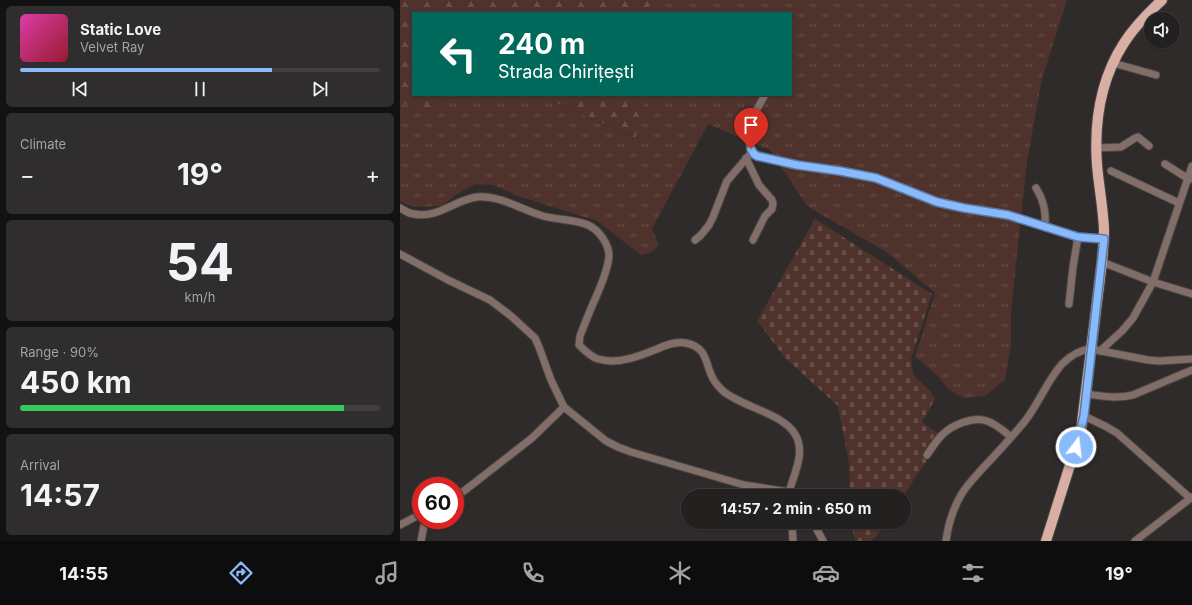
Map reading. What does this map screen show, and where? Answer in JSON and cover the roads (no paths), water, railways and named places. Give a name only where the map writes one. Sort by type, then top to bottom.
[{"type":"main road","points":[[1046,541],[1076,447],[1084,416],[1086,394],[1096,350],[1104,239],[1096,148],[1098,112],[1103,89],[1113,63],[1124,43],[1130,34],[1162,0]]},
{"type":"street","points":[[1113,63],[1156,75]]},
{"type":"street","points":[[764,96],[751,120],[749,127],[752,152],[757,156],[797,165],[876,178],[937,202],[1008,215],[1078,237],[1104,239]]},
{"type":"street","points":[[1096,148],[1121,147],[1138,137],[1148,146]]},
{"type":"street","points":[[695,240],[709,225],[727,181],[752,152]]},
{"type":"street","points":[[746,158],[759,185],[774,203],[772,209],[765,216],[753,240]]},
{"type":"street","points":[[1165,164],[1190,179]]},
{"type":"street","points":[[1096,350],[1122,331],[1133,318],[1153,282],[1179,203],[1190,179],[1192,166]]},
{"type":"street","points":[[1111,171],[1179,203]]},
{"type":"street","points":[[1036,188],[1041,195],[1045,208],[1045,227]]},
{"type":"street","points":[[400,208],[413,214],[425,215],[434,214],[445,210],[463,200],[478,197],[493,198],[532,213],[550,218],[587,224],[596,230],[607,248],[609,256],[601,284],[580,336],[579,345],[585,352],[597,359],[607,361],[621,360],[638,356],[676,343],[684,342],[699,348],[704,354],[715,383],[724,391],[741,402],[777,418],[795,433],[799,443],[800,452],[792,489]]},
{"type":"street","points":[[1070,304],[1073,268],[1078,237]]},
{"type":"street","points":[[400,254],[448,280],[490,300],[525,328],[537,342],[551,380],[564,407],[606,441],[624,450],[737,483],[764,489]]},
{"type":"street","points":[[1102,262],[1153,282],[1192,294]]},
{"type":"street","points":[[946,541],[950,520],[955,505],[962,493],[972,479],[1025,421],[1062,364],[1069,357],[1084,350],[1096,350],[1148,360],[1159,361],[1192,359]]},
{"type":"street","points":[[1086,394],[1111,397],[1133,395],[1192,370]]},
{"type":"street","points":[[464,491],[528,441],[564,407]]},
{"type":"street","points":[[1084,416],[1117,433],[1191,498],[1135,541]]},
{"type":"street","points":[[927,455],[939,438],[946,432],[954,427],[972,421],[987,421],[994,424],[1011,437]]},
{"type":"street","points":[[400,524],[412,518]]},
{"type":"street","points":[[421,541],[424,529]]},
{"type":"street","points":[[792,529],[793,541]]},
{"type":"street","points":[[817,529],[823,541]]}]
